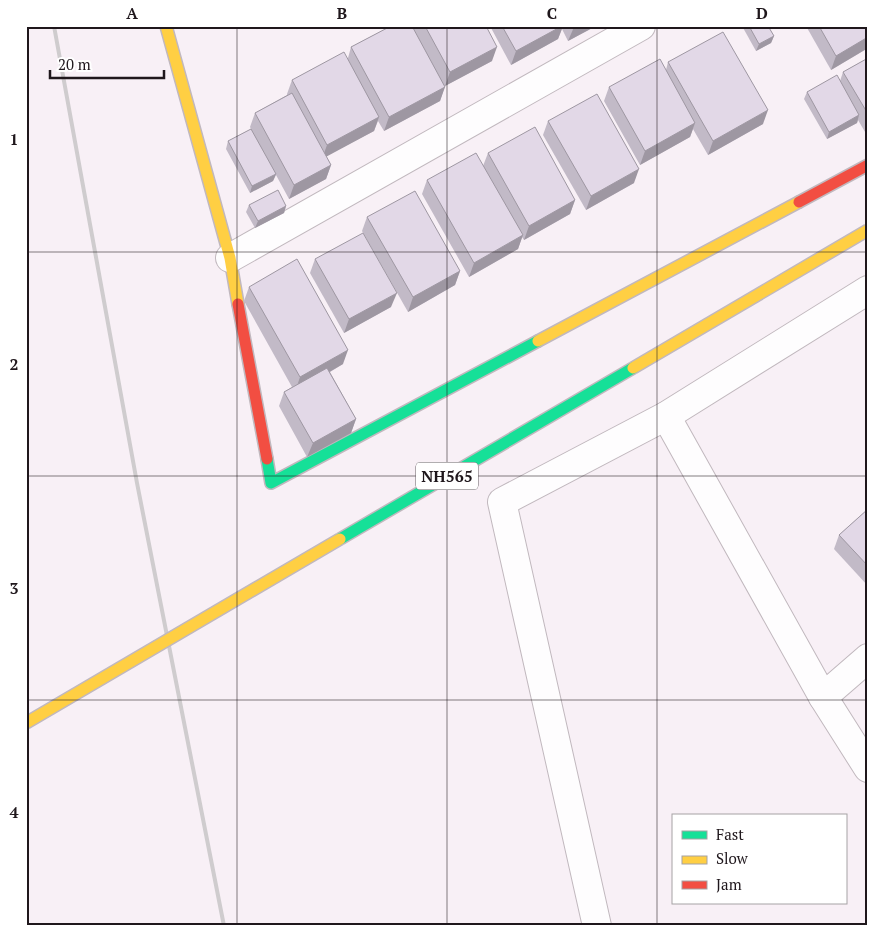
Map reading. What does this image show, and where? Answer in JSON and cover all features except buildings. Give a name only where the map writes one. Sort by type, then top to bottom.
[{"type":"main road","points":[[166,26],[230,258],[271,484],[868,165]]},
{"type":"main road","name":"NH565","points":[[26,722],[868,230]]},
{"type":"street","points":[[230,258],[641,26]]},
{"type":"street","points":[[597,926],[502,502],[666,416],[868,290]]},
{"type":"street","points":[[666,416],[823,697],[868,768]]},
{"type":"street","points":[[823,697],[868,658]]},
{"type":"railway","points":[[54,26],[137,483],[224,926]]},
{"type":"traffic: fast","points":[[267,459],[271,483],[538,341]]},
{"type":"traffic: fast","points":[[340,539],[633,368]]},
{"type":"traffic: slow","points":[[166,26],[230,258],[238,304]]},
{"type":"traffic: slow","points":[[538,341],[799,202]]},
{"type":"traffic: slow","points":[[633,368],[868,230]]},
{"type":"traffic: slow","points":[[26,723],[340,539]]},
{"type":"traffic: jam","points":[[799,202],[868,165]]},
{"type":"traffic: jam","points":[[238,304],[267,459]]}]
